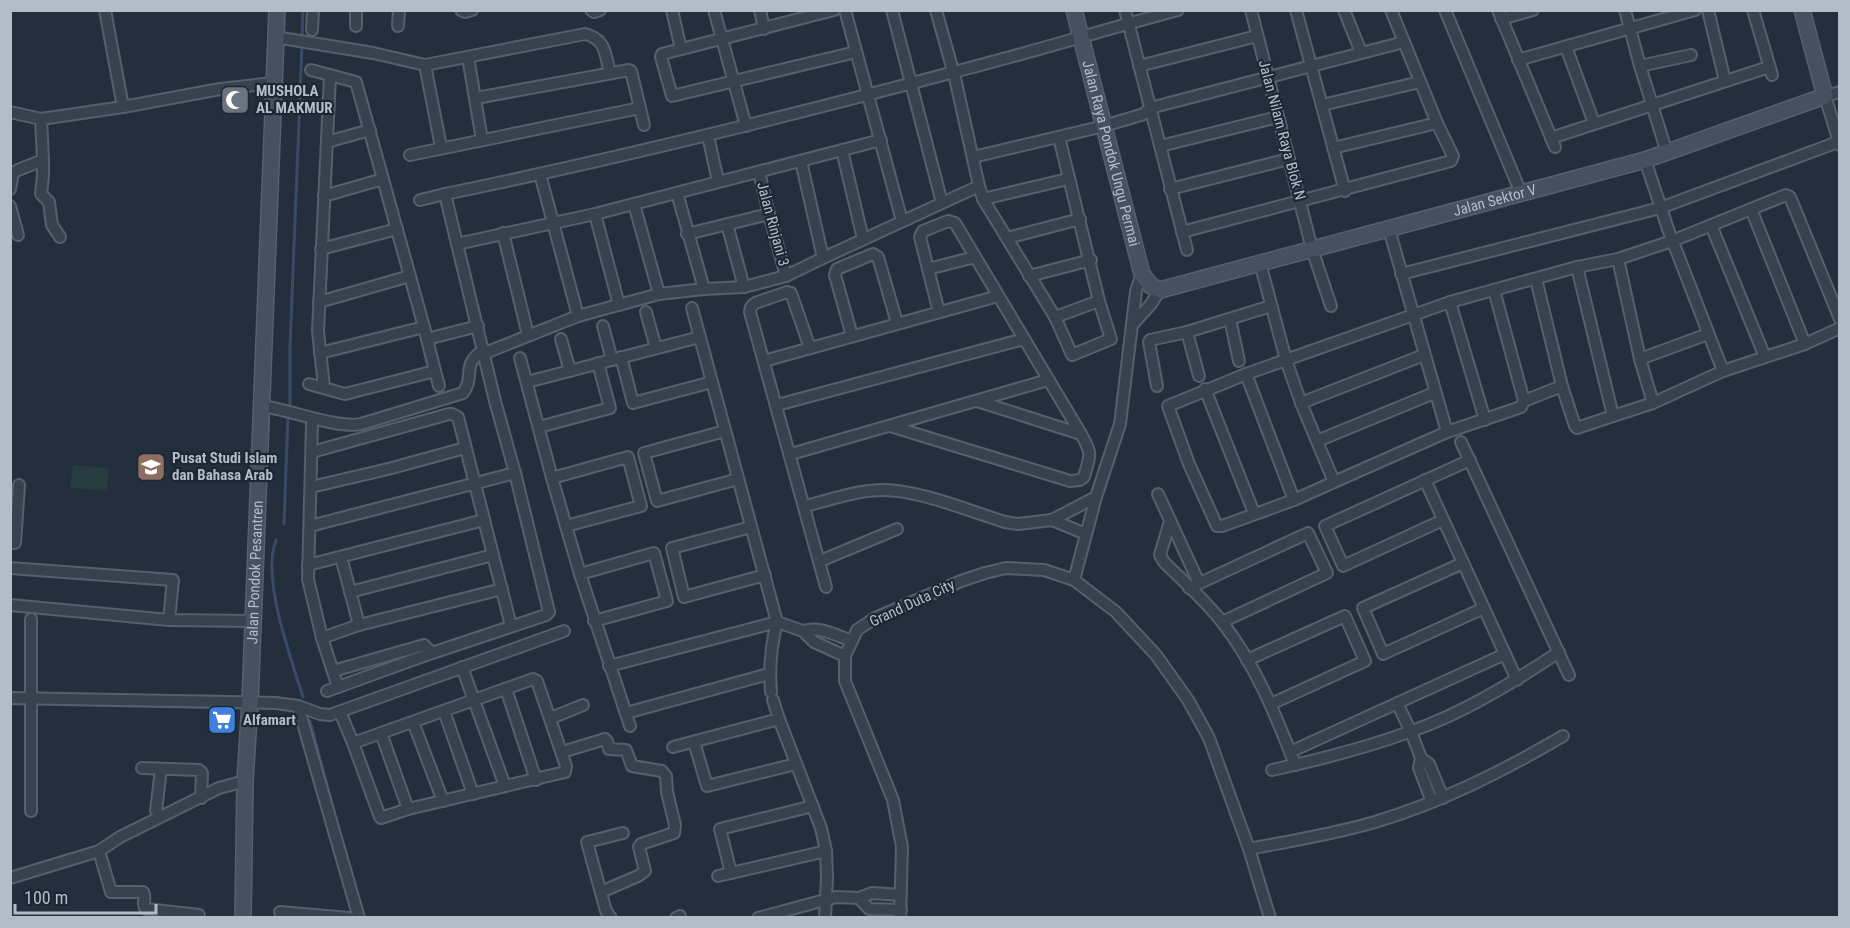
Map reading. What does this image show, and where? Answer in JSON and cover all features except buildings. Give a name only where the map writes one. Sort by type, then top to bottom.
[{"type":"street","points":[[105,10],[123,107]]},
{"type":"street","name":"Jalan Pondok Pesantren","points":[[243,918],[245,781],[277,10]]},
{"type":"street","points":[[312,30],[313,10]]},
{"type":"street","points":[[356,10],[356,26]]},
{"type":"street","points":[[398,26],[399,10]]},
{"type":"street","points":[[461,10],[465,12],[472,10]]},
{"type":"street","points":[[591,10],[594,12],[600,10]]},
{"type":"street","points":[[672,10],[681,49]]},
{"type":"street","points":[[714,10],[746,126]]},
{"type":"street","points":[[760,10],[764,29]]},
{"type":"street","points":[[834,10],[803,14],[764,29],[661,56],[672,96],[856,52]]},
{"type":"street","points":[[845,10],[902,221]]},
{"type":"street","points":[[892,10],[942,203]]},
{"type":"street","points":[[936,10],[983,199],[1055,317],[1072,355],[1111,339],[1059,137]]},
{"type":"street","name":"Jalan Raya Pondok Ungu Permai","points":[[1074,10],[1142,274]]},
{"type":"street","points":[[1125,10],[1187,250]]},
{"type":"street","points":[[420,200],[708,136],[953,73],[1178,10]]},
{"type":"street","name":"Jalan Nilam Raya Blok N","points":[[1251,10],[1312,249],[1331,306]]},
{"type":"street","points":[[1296,10],[1344,190]]},
{"type":"street","points":[[1344,10],[1361,52]]},
{"type":"street","points":[[1182,232],[1451,161],[1453,156],[1437,123],[1391,10]]},
{"type":"street","points":[[1445,10],[1521,194]]},
{"type":"street","points":[[1533,10],[1499,15],[1553,142],[1594,123],[1725,81],[1770,71],[1754,10]]},
{"type":"street","points":[[1625,10],[1667,153]]},
{"type":"street","points":[[1518,60],[1695,10]]},
{"type":"street","points":[[1708,10],[1725,81]]},
{"type":"street","points":[[1401,274],[1660,208],[1839,144],[1832,94],[1802,10]]},
{"type":"street","points":[[275,37],[373,53],[425,65],[585,34],[596,38],[601,43],[610,73]]},
{"type":"street","points":[[1139,66],[1257,36]]},
{"type":"street","points":[[973,157],[1104,126],[1144,114],[1150,108],[1404,42]]},
{"type":"street","points":[[1566,47],[1594,123]]},
{"type":"street","points":[[1640,66],[1690,55]]},
{"type":"street","points":[[468,57],[482,140]]},
{"type":"street","points":[[425,65],[441,147]]},
{"type":"street","points":[[311,70],[360,83],[370,130],[439,386]]},
{"type":"street","points":[[476,98],[626,70],[631,71],[644,125]]},
{"type":"street","points":[[324,387],[318,331],[330,76]]},
{"type":"street","points":[[1322,105],[1420,82]]},
{"type":"street","points":[[10,112],[41,119],[273,83]]},
{"type":"street","name":"Jalan Sektor V","points":[[1160,290],[1645,160],[1832,94]]},
{"type":"street","points":[[410,154],[640,108]]},
{"type":"street","points":[[1160,146],[1278,117]]},
{"type":"street","points":[[41,119],[44,175],[41,194],[50,202],[52,225],[60,237]]},
{"type":"street","points":[[1334,148],[1437,123]]},
{"type":"street","points":[[327,142],[370,130]]},
{"type":"street","points":[[708,136],[718,181]]},
{"type":"street","points":[[457,244],[595,214],[881,140]]},
{"type":"street","points":[[842,150],[863,239]]},
{"type":"street","points":[[1170,189],[1289,159]]},
{"type":"street","points":[[10,189],[13,173],[43,160]]},
{"type":"street","points":[[1645,160],[1670,236],[1723,371]]},
{"type":"street","points":[[801,161],[823,258]]},
{"type":"street","name":"Jalan Rinjani 3","points":[[759,172],[786,276]]},
{"type":"street","points":[[540,174],[578,316]]},
{"type":"street","points":[[324,196],[383,179]]},
{"type":"street","points":[[983,199],[1068,179]]},
{"type":"street","points":[[261,406],[346,425],[361,424],[463,393],[468,386],[468,366],[475,355],[484,351],[578,316],[659,294],[744,287],[786,276],[979,186]]},
{"type":"street","points":[[677,193],[704,289]]},
{"type":"street","points":[[312,424],[309,586],[333,671],[332,689],[546,615],[549,612],[445,194]]},
{"type":"street","points":[[1494,290],[1524,401],[1521,407],[1447,432],[1294,500],[1217,526],[1189,464],[1168,405],[1411,309],[1450,302],[1577,267],[1618,259],[1670,236],[1711,225],[1786,195],[1790,197],[1839,319]]},
{"type":"street","points":[[634,204],[659,294]]},
{"type":"street","points":[[10,206],[18,235]]},
{"type":"street","points":[[1751,209],[1805,344]]},
{"type":"street","points":[[595,214],[619,305]]},
{"type":"street","points":[[687,234],[769,214]]},
{"type":"street","points":[[1007,238],[1080,219]]},
{"type":"street","points":[[890,426],[1070,481],[1084,477],[1090,451],[1081,434],[955,223],[948,221],[923,231],[920,237],[939,312]]},
{"type":"street","points":[[727,224],[744,287]]},
{"type":"street","points":[[1711,225],[1766,357]]},
{"type":"street","points":[[321,249],[397,229]]},
{"type":"street","points":[[1389,229],[1447,432]]},
{"type":"street","points":[[503,233],[528,335]]},
{"type":"street","points":[[852,336],[836,275],[837,269],[873,254],[878,256],[897,323]]},
{"type":"street","points":[[928,269],[975,256]]},
{"type":"street","points":[[1618,259],[1640,359],[1653,403]]},
{"type":"street","points":[[1029,276],[1090,260]]},
{"type":"street","points":[[1260,263],[1286,360],[1334,482]]},
{"type":"street","points":[[1577,267],[1613,416]]},
{"type":"street","points":[[1133,324],[1160,290],[1148,284],[1142,274]]},
{"type":"street","points":[[1074,580],[1096,497],[1120,424],[1136,291],[1142,274]]},
{"type":"street","points":[[319,302],[410,276]]},
{"type":"street","points":[[1536,279],[1562,386],[1575,427],[1653,403],[1723,371],[1805,344],[1839,328]]},
{"type":"street","points":[[810,348],[791,293],[787,292],[755,303],[751,307],[750,312],[826,587]]},
{"type":"street","points":[[764,361],[999,296]]},
{"type":"street","points":[[1055,317],[1100,301]]},
{"type":"street","points":[[1450,302],[1485,420]]},
{"type":"street","points":[[1157,386],[1149,342],[1152,339],[1187,332],[1271,306]]},
{"type":"street","points":[[692,308],[777,622],[772,643],[770,674],[772,696],[821,828],[826,851],[825,918]]},
{"type":"street","points":[[646,312],[656,348]]},
{"type":"street","points":[[1230,319],[1239,361]]},
{"type":"street","points":[[427,339],[478,326]]},
{"type":"street","points":[[603,326],[633,402],[712,382]]},
{"type":"street","points":[[320,353],[424,327]]},
{"type":"street","points":[[1187,332],[1199,376]]},
{"type":"street","points":[[1640,359],[1708,334]]},
{"type":"street","points":[[527,382],[699,337]]},
{"type":"street","points":[[561,339],[570,371]]},
{"type":"street","points":[[777,405],[1024,339]]},
{"type":"street","points":[[1302,403],[1424,355]]},
{"type":"street","points":[[520,358],[594,621],[630,726]]},
{"type":"street","points":[[539,427],[610,408],[598,363]]},
{"type":"street","points":[[309,384],[349,394],[435,371]]},
{"type":"street","points":[[1246,374],[1294,500]]},
{"type":"street","points":[[790,453],[1048,380]]},
{"type":"street","points":[[1524,401],[1562,386]]},
{"type":"street","points":[[1205,389],[1254,513]]},
{"type":"street","points":[[1317,441],[1434,393]]},
{"type":"street","points":[[976,401],[1081,434]]},
{"type":"street","points":[[312,452],[452,414],[459,420],[511,626]]},
{"type":"street","points":[[725,430],[644,453],[657,501],[738,479]]},
{"type":"street","points":[[1461,441],[1569,675]]},
{"type":"street","points":[[311,487],[465,448]]},
{"type":"street","points":[[552,478],[628,457],[641,506],[566,526]]},
{"type":"street","points":[[1443,520],[1343,566],[1325,526],[1470,459]]},
{"type":"street","points":[[310,526],[515,473]]},
{"type":"street","points":[[1425,480],[1517,680]]},
{"type":"street","points":[[10,543],[15,543],[19,485]]},
{"type":"street","points":[[805,506],[869,491],[884,490],[920,496],[1018,524],[1052,520],[1096,497]]},
{"type":"street","points":[[1158,494],[1194,586]]},
{"type":"street","points":[[308,564],[484,520]]},
{"type":"street","points":[[1052,520],[1086,534]]},
{"type":"street","points":[[1170,521],[1160,555],[1164,562],[1194,586],[1222,622],[1247,660],[1271,704],[1295,765]]},
{"type":"street","points":[[751,527],[672,548],[684,597],[765,575]]},
{"type":"street","points":[[820,561],[897,530]]},
{"type":"street","points":[[1194,586],[1308,533],[1327,573],[1222,622]]},
{"type":"street","points":[[580,574],[654,553],[667,601],[594,621]]},
{"type":"street","points":[[350,592],[492,555]]},
{"type":"street","points":[[341,557],[359,625]]},
{"type":"street","points":[[1463,563],[1363,608],[1383,654],[1484,608]]},
{"type":"street","points":[[10,568],[173,580],[169,620]]},
{"type":"street","name":"Grand Duta City","points":[[900,914],[902,847],[893,800],[845,681],[845,656],[857,630],[875,618],[961,581],[1006,568],[1044,570],[1074,580],[1116,612],[1156,655],[1188,700],[1209,738],[1249,849],[1270,918]]},
{"type":"street","points":[[322,638],[359,625],[502,589]]},
{"type":"street","points":[[10,605],[169,620],[252,621]]},
{"type":"street","points":[[1247,660],[1345,616],[1365,662],[1271,704]]},
{"type":"street","points":[[31,619],[31,811]]},
{"type":"street","points":[[609,666],[777,622],[803,631],[814,642],[845,656]]},
{"type":"street","points":[[803,631],[813,628],[852,641]]},
{"type":"street","points":[[10,698],[250,702],[298,706],[323,715],[330,715],[564,631]]},
{"type":"street","points":[[333,671],[424,645],[432,653]]},
{"type":"street","points":[[1272,770],[1411,732],[1517,680],[1559,652]]},
{"type":"street","points":[[1290,752],[1505,654]]},
{"type":"street","points":[[462,667],[505,786]]},
{"type":"street","points":[[626,713],[770,674]]},
{"type":"street","points":[[340,712],[381,818],[408,809],[566,772],[567,768],[536,680],[353,743]]},
{"type":"street","points":[[506,689],[536,780]]},
{"type":"street","points":[[1397,703],[1421,758],[1429,764],[1438,800]]},
{"type":"street","points":[[551,718],[583,705]]},
{"type":"street","points":[[298,706],[359,918]]},
{"type":"street","points":[[444,711],[473,794]]},
{"type":"street","points":[[673,747],[779,719]]},
{"type":"street","points":[[413,722],[443,801]]},
{"type":"street","points":[[381,733],[408,809]]},
{"type":"street","points":[[1249,849],[1375,822],[1438,800],[1511,767],[1563,736]]},
{"type":"street","points":[[562,752],[605,739],[608,741],[609,749],[626,750],[632,766],[657,769],[662,771],[666,777],[675,825],[674,833],[641,844],[639,847],[645,871],[601,892]]},
{"type":"street","points":[[694,742],[707,786],[796,764]]},
{"type":"street","points":[[142,768],[199,770],[202,773],[201,798]]},
{"type":"street","points":[[156,811],[161,769]]},
{"type":"street","points":[[10,878],[99,851],[120,837],[225,786],[245,781]]},
{"type":"street","points":[[731,873],[720,830],[813,806]]},
{"type":"street","points":[[611,918],[606,911],[587,842],[623,833]]},
{"type":"street","points":[[99,851],[111,892],[143,892],[146,909],[199,915]]},
{"type":"street","points":[[718,876],[826,851]]},
{"type":"street","points":[[758,918],[836,897],[859,898],[872,893],[901,894]]},
{"type":"street","points":[[859,898],[869,909],[900,914]]},
{"type":"street","points":[[280,912],[349,918]]},
{"type":"green space","points":[[73,465],[109,468],[107,491],[70,488]]},
{"type":"waterway","points":[[302,39],[303,10]]},
{"type":"waterway","points":[[290,406],[290,347],[302,45]]},
{"type":"waterway","points":[[284,524],[288,415]]},
{"type":"waterway","points":[[276,540],[272,556],[275,596],[285,640],[303,697]]},
{"type":"waterway","points":[[310,721],[334,812]]},
{"type":"place","name":"MUSHOLA AL MAKMUR","points":[[235,100]]},
{"type":"place","name":"Pusat Studi Islam dan Bahasa Arab","points":[[151,467]]},
{"type":"place","name":"Alfamart","points":[[222,720]]}]
